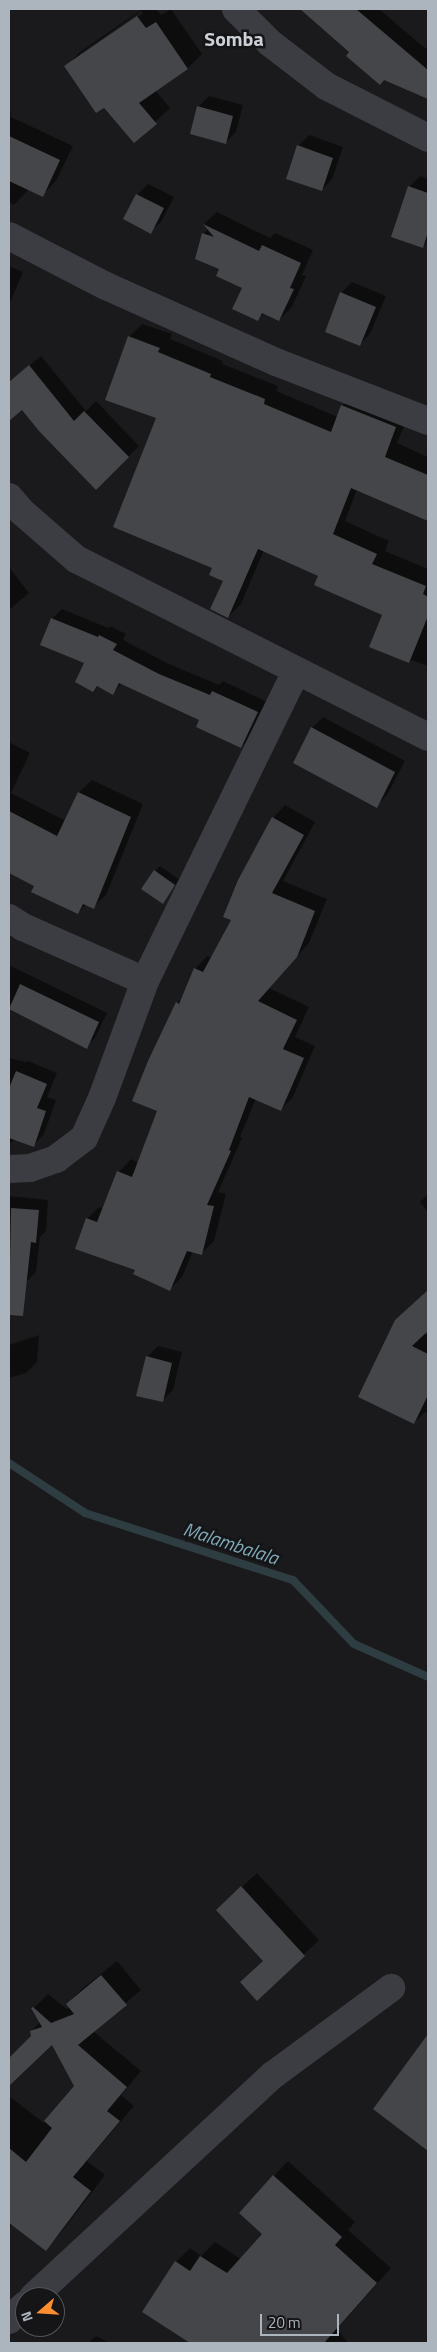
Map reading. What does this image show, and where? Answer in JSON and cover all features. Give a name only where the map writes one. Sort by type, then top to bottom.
[{"type":"street","points":[[236,9],[270,43],[326,86],[428,138]]},
{"type":"street","points":[[9,236],[106,286],[276,362],[428,421]]},
{"type":"street","points":[[9,498],[76,559],[296,672],[428,737]]},
{"type":"street","points":[[9,1169],[30,1168],[56,1159],[84,1138],[102,1098],[145,981],[296,672]]},
{"type":"street","points":[[9,918],[23,927],[145,981]]},
{"type":"street","points":[[44,2287],[273,2075],[391,1988]]},
{"type":"building","points":[[300,9],[356,9],[428,70],[428,99],[384,80],[380,85],[346,56],[349,52]]},
{"type":"building","points":[[137,16],[146,28],[156,22],[188,69],[139,103],[157,124],[134,143],[104,108],[96,113],[64,66]]},
{"type":"building","points":[[197,106],[233,116],[226,144],[190,134]]},
{"type":"building","points":[[9,136],[60,160],[43,197],[9,181]]},
{"type":"building","points":[[297,145],[333,158],[322,191],[286,179]]},
{"type":"building","points":[[408,186],[428,193],[428,232],[423,248],[391,237]]},
{"type":"building","points":[[136,194],[164,208],[151,234],[123,219]]},
{"type":"building","points":[[203,224],[259,251],[262,245],[301,263],[290,288],[294,289],[279,321],[262,313],[258,321],[232,309],[242,288],[216,276],[219,269],[195,259],[202,233],[214,237]]},
{"type":"building","points":[[340,292],[376,307],[360,346],[325,332]]},
{"type":"building","points":[[128,336],[160,348],[158,352],[211,374],[210,377],[265,399],[264,404],[331,432],[341,405],[396,427],[385,457],[428,475],[428,521],[351,488],[333,534],[377,554],[372,564],[426,586],[423,594],[428,597],[428,616],[409,663],[369,647],[382,615],[314,585],[318,576],[258,549],[228,618],[210,609],[223,581],[209,575],[212,568],[113,527],[156,418],[105,400]]},
{"type":"building","points":[[29,365],[74,421],[84,411],[129,457],[96,490],[39,431],[22,410],[9,421],[9,382]]},
{"type":"building","points":[[51,618],[98,637],[99,635],[117,644],[113,650],[159,674],[210,695],[212,691],[258,712],[241,748],[196,727],[199,720],[119,683],[113,695],[97,686],[93,692],[75,682],[84,663],[40,645]]},
{"type":"building","points":[[311,727],[395,772],[377,808],[293,763]]},
{"type":"building","points":[[78,792],[131,817],[94,909],[83,904],[78,914],[31,892],[34,886],[9,873],[9,811],[57,836]]},
{"type":"building","points":[[272,817],[304,835],[272,893],[315,911],[297,957],[258,1001],[297,1020],[283,1049],[304,1058],[281,1111],[249,1097],[229,1150],[231,1151],[207,1205],[214,1206],[202,1255],[187,1251],[170,1291],[133,1274],[135,1270],[75,1249],[86,1218],[97,1222],[117,1171],[132,1177],[157,1111],[132,1101],[148,1061],[176,1002],[179,1004],[194,968],[203,972],[231,920],[223,917],[238,880]]},
{"type":"building","points":[[154,870],[175,885],[163,904],[141,889]]},
{"type":"building","points":[[20,984],[99,1022],[87,1049],[9,1009]]},
{"type":"building","points":[[16,1071],[47,1084],[37,1108],[46,1111],[34,1147],[9,1138],[9,1088]]},
{"type":"building","points":[[11,1208],[39,1210],[36,1243],[31,1242],[23,1316],[9,1315]]},
{"type":"building","points":[[428,1290],[428,1331],[412,1346],[428,1354],[428,1395],[414,1424],[358,1397],[395,1320]]},
{"type":"building","points":[[146,1356],[172,1363],[163,1402],[136,1396]]},
{"type":"building","points":[[241,1886],[305,1956],[257,2001],[240,1982],[263,1961],[216,1910]]},
{"type":"building","points":[[101,1975],[127,2005],[78,2045],[127,2087],[107,2111],[120,2121],[73,2177],[91,2191],[46,2251],[9,2223],[9,2148],[26,2162],[52,2128],[44,2121],[74,2086],[52,2045],[9,2086],[9,2058],[31,2036],[30,2031],[42,2027],[31,2008],[33,2007],[51,2023],[74,2014],[66,2004]]},
{"type":"building","points":[[428,2034],[428,2151],[373,2109]]},
{"type":"building","points":[[273,2175],[342,2237],[335,2245],[377,2283],[324,2343],[190,2343],[142,2312],[175,2261],[190,2271],[200,2256],[227,2273],[262,2234],[239,2213]]},
{"type":"waterway","name":"Malambalala","points":[[9,1463],[85,1513],[293,1580],[354,1644],[428,1677]]},
{"type":"district","name":"Somba","points":[[234,38]]}]
